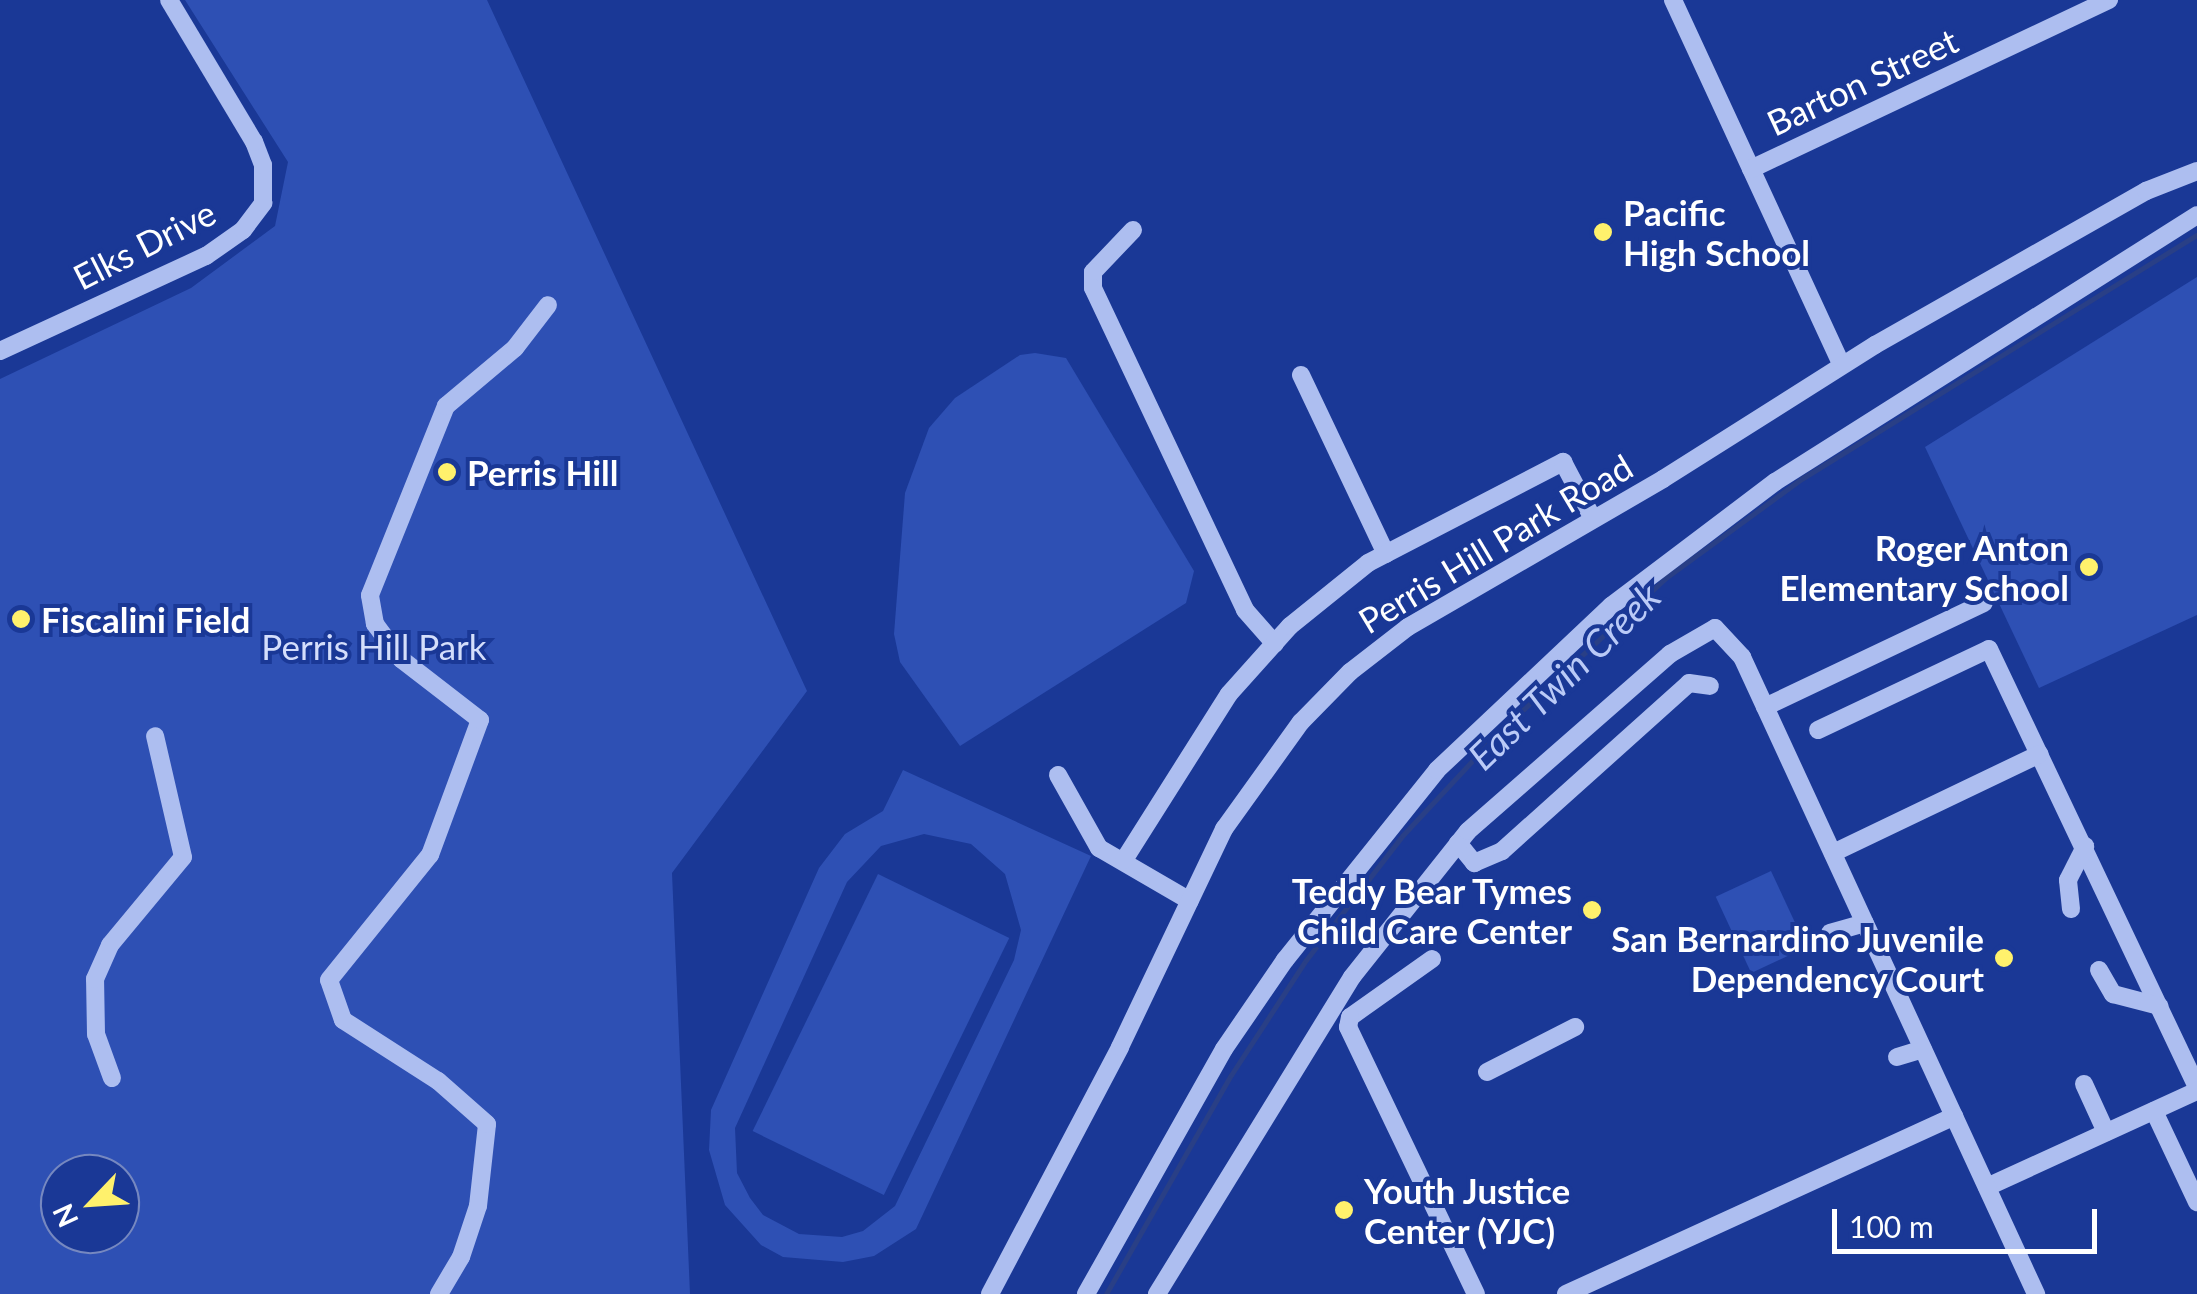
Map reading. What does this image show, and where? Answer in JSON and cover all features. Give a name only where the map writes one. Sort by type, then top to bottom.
[{"type":"street","name":"Elks Drive","points":[[0,351],[206,256],[244,230],[264,203],[263,165],[254,142],[169,0]]},
{"type":"street","points":[[1673,0],[1842,365]]},
{"type":"street","name":"Barton Street","points":[[1751,169],[2109,0]]},
{"type":"street","name":"Perris Hill Park Road","points":[[990,1294],[1249,786],[1350,672],[1408,628],[1842,365],[2146,191],[2197,171]]},
{"type":"street","points":[[1086,1294],[1224,1049],[1295,946],[1437,770],[1611,606],[1775,482],[2197,216]]},
{"type":"street","points":[[1134,230],[1093,272],[1093,288],[1245,610],[1274,644]]},
{"type":"street","points":[[439,1294],[461,1257],[478,1206],[488,1124],[438,1081],[343,1020],[330,980],[430,855],[480,720],[401,660],[375,624],[370,595],[446,406],[515,348],[548,304]]},
{"type":"street","points":[[1301,375],[1386,554]]},
{"type":"street","points":[[1124,860],[1229,694],[1274,644],[1342,582],[1386,554],[1562,462],[1593,519]]},
{"type":"street","points":[[1765,706],[1984,603]]},
{"type":"street","points":[[1157,1294],[1216,1189],[1352,977],[1458,843],[1696,634],[1715,628],[1732,639],[1765,706],[2036,1294]]},
{"type":"street","points":[[1818,730],[1989,649],[2197,1089],[1987,1187]]},
{"type":"street","points":[[1458,843],[1474,863],[1502,851],[1631,730],[1689,684],[1710,686]]},
{"type":"street","points":[[1600,715],[1631,730]]},
{"type":"street","points":[[112,1078],[96,1034],[95,979],[110,944],[183,857],[155,736]]},
{"type":"street","points":[[1832,854],[2040,754]]},
{"type":"street","points":[[1058,775],[1099,848],[1190,900]]},
{"type":"street","points":[[2071,910],[2068,880],[2085,846]]},
{"type":"street","points":[[1830,933],[1865,923]]},
{"type":"street","points":[[1432,959],[1350,1016],[1348,1027],[1476,1294]]},
{"type":"street","points":[[2098,970],[2113,994],[2159,1006]]},
{"type":"street","points":[[1487,1072],[1575,1027]]},
{"type":"street","points":[[1897,1057],[1923,1049]]},
{"type":"street","points":[[2084,1084],[2106,1132]]},
{"type":"street","points":[[2154,1111],[2197,1202]]},
{"type":"street","points":[[1566,1294],[1954,1116]]},
{"type":"green space","name":"Perris Hill Park","points":[[185,0],[487,0],[807,691],[672,873],[690,1294],[0,1294],[0,379],[191,288],[275,226],[288,162]]},
{"type":"green space","name":"Roger Anton Elementary School","points":[[2197,277],[2197,615],[2039,688],[1925,447]]},
{"type":"green space","points":[[1020,355],[1066,358],[1194,571],[1186,603],[960,746],[900,662],[894,634],[905,493],[929,428],[955,398]]},
{"type":"green space","points":[[903,770],[1091,856],[916,1229],[874,1256],[843,1262],[783,1257],[761,1245],[725,1205],[709,1150],[711,1110],[819,868],[845,834],[883,811]],"holes":[[[924,834],[971,844],[1005,874],[1021,930],[1014,960],[895,1206],[863,1231],[842,1237],[799,1234],[763,1215],[750,1198],[737,1173],[735,1128],[847,882],[881,846]]]},
{"type":"green space","points":[[1771,871],[1806,947],[1751,973],[1716,897]]},
{"type":"green space","points":[[878,874],[1009,938],[884,1195],[753,1131]]},
{"type":"waterway","name":"East Twin Creek","points":[[1106,1294],[1231,1075],[1306,960],[1403,835],[1501,730],[1667,577],[1803,478],[2197,235]]},
{"type":"place","name":"Pacific High School","points":[[1603,232]]},
{"type":"place","name":"Perris Hill","points":[[447,472]]},
{"type":"place","name":"Roger Anton Elementary School","points":[[2089,567]]},
{"type":"place","name":"Fiscalini Field","points":[[21,619]]},
{"type":"place","name":"Teddy Bear Tymes Child Care Center","points":[[1592,910]]},
{"type":"place","name":"San Bernardino Juvenile Dependency Court","points":[[2004,958]]},
{"type":"place","name":"Youth Justice Center (YJC)","points":[[1344,1210]]}]
